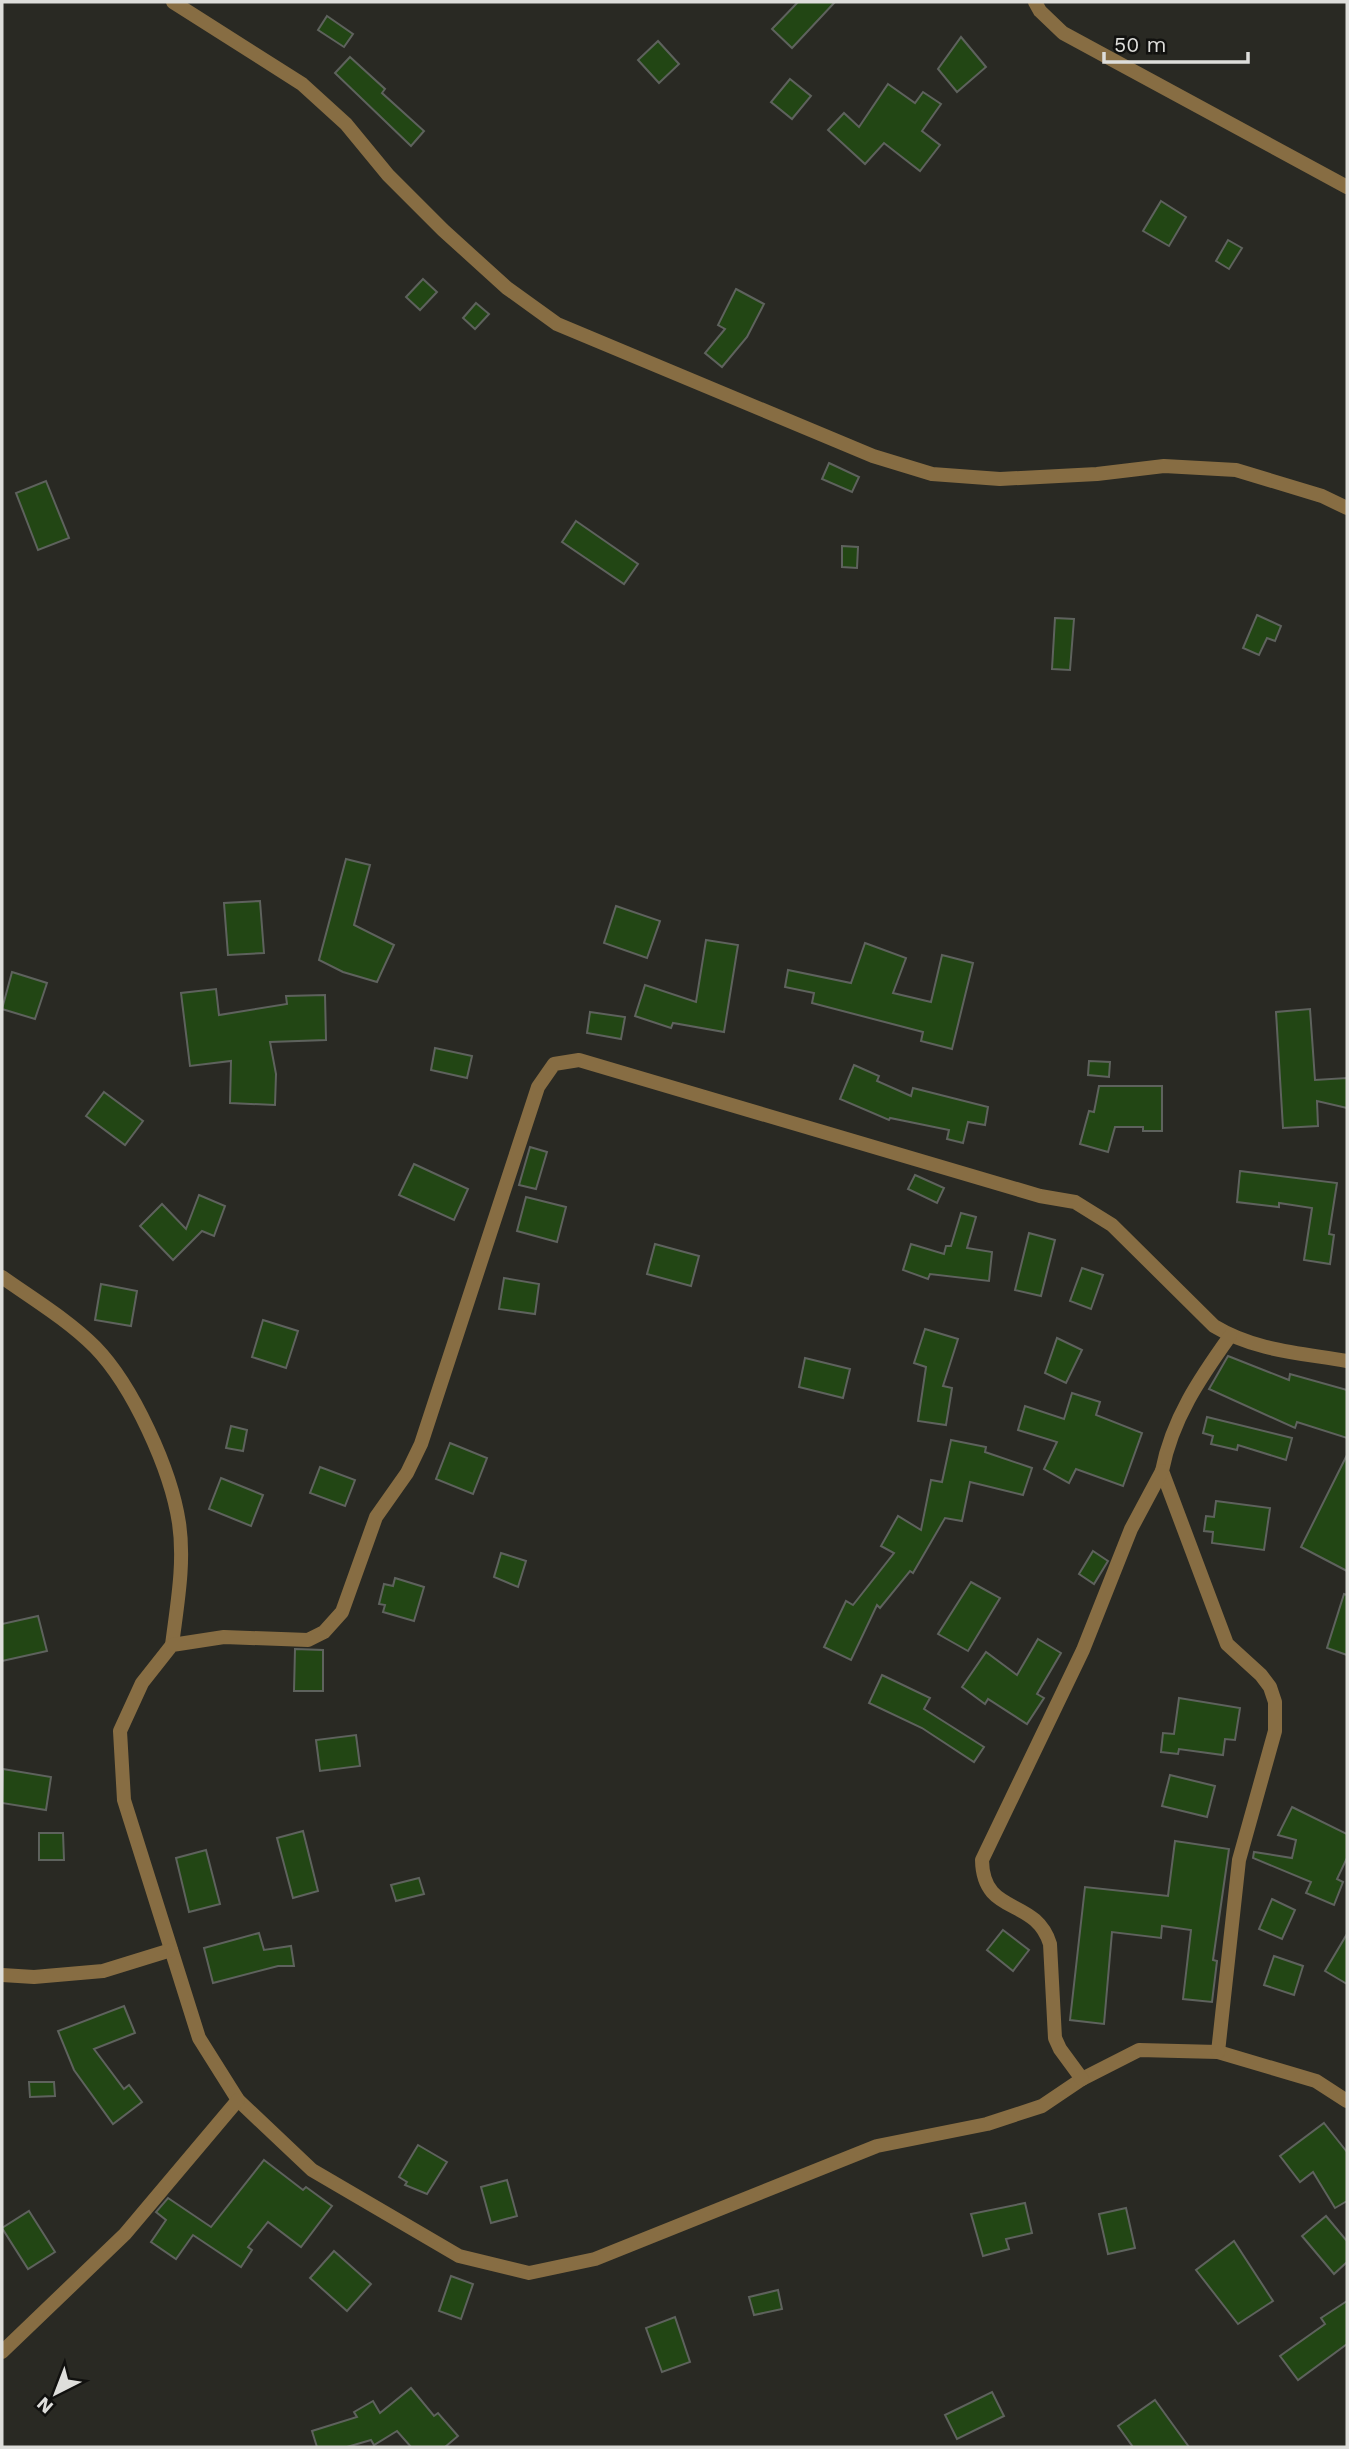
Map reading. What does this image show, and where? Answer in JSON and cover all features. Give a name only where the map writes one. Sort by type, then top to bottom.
[{"type":"street","points":[[173,2],[302,84],[346,124],[388,175],[443,230],[507,288],[557,324],[873,456],[932,474],[1000,479],[1097,474],[1164,466],[1236,470],[1322,496],[1347,508]]},
{"type":"street","points":[[1035,2],[1040,11],[1063,33],[1347,187]]},
{"type":"street","points":[[172,1645],[224,1637],[308,1640],[324,1632],[342,1612],[376,1517],[407,1473],[421,1444],[538,1087],[554,1064],[579,1060],[1040,1196],[1075,1202],[1112,1225],[1214,1326],[1230,1336],[1255,1346],[1347,1360]]},
{"type":"street","points":[[2,1277],[95,1347],[118,1375],[143,1422],[165,1474],[179,1522],[181,1559],[172,1645],[142,1683],[120,1731],[124,1800],[199,2038],[238,2100],[312,2170],[459,2256],[529,2273],[595,2259],[877,2146],[987,2124],[1042,2106],[1082,2079],[1139,2050],[1218,2052],[1316,2081],[1347,2101]]},
{"type":"street","points":[[1082,2079],[1059,2049],[1055,2038],[1050,1944],[1046,1930],[1037,1919],[1000,1901],[988,1889],[982,1874],[982,1860],[1077,1662],[1132,1529],[1162,1471],[1168,1441],[1197,1383],[1230,1336]]},
{"type":"street","points":[[1162,1471],[1227,1644],[1261,1675],[1270,1687],[1275,1702],[1275,1731],[1239,1860],[1218,2052]]},
{"type":"street","points":[[2,1975],[34,1977],[103,1971],[171,1950]]},
{"type":"street","points":[[2,2352],[125,2234],[238,2100]]},
{"type":"building","points":[[798,2],[835,2],[792,48],[772,29]]},
{"type":"building","points":[[327,16],[353,34],[344,47],[318,30]]},
{"type":"building","points":[[961,37],[986,67],[957,92],[938,69]]},
{"type":"building","points":[[658,41],[679,64],[659,83],[638,60]]},
{"type":"building","points":[[350,57],[385,89],[382,93],[424,131],[411,146],[335,73]]},
{"type":"building","points":[[790,79],[811,96],[792,119],[771,102]]},
{"type":"building","points":[[888,84],[915,103],[923,92],[941,104],[922,131],[940,145],[920,171],[884,143],[865,164],[828,130],[844,113],[859,127]]},
{"type":"building","points":[[1161,201],[1186,217],[1169,246],[1143,231]]},
{"type":"building","points":[[1228,240],[1242,248],[1229,269],[1216,261]]},
{"type":"building","points":[[423,279],[437,292],[420,310],[406,297]]},
{"type":"building","points":[[736,289],[764,304],[747,337],[722,367],[705,353],[725,329],[718,325]]},
{"type":"building","points":[[476,303],[489,314],[475,329],[463,318]]},
{"type":"building","points":[[829,463],[859,477],[852,492],[822,479]]},
{"type":"building","points":[[46,481],[69,538],[38,550],[16,493]]},
{"type":"building","points":[[576,521],[638,564],[624,584],[562,542]]},
{"type":"building","points":[[842,546],[858,547],[857,568],[842,567]]},
{"type":"building","points":[[1257,615],[1281,626],[1275,641],[1267,638],[1259,655],[1243,648]]},
{"type":"building","points":[[1055,618],[1074,619],[1070,670],[1052,669]]},
{"type":"building","points":[[346,859],[370,865],[354,925],[394,945],[377,982],[343,972],[319,960]]},
{"type":"building","points":[[260,901],[264,953],[228,955],[224,903]]},
{"type":"building","points":[[616,906],[660,921],[647,958],[604,943]]},
{"type":"building","points":[[706,940],[738,945],[724,1032],[673,1023],[671,1028],[635,1016],[645,985],[696,1002]]},
{"type":"building","points":[[865,943],[906,958],[893,993],[931,1002],[942,955],[973,963],[952,1049],[921,1041],[923,1032],[812,1003],[814,993],[785,987],[788,970],[851,983]]},
{"type":"building","points":[[12,972],[47,983],[35,1019],[2,1009]]},
{"type":"building","points":[[216,989],[219,1015],[287,1004],[286,996],[325,995],[326,1040],[270,1042],[276,1074],[275,1105],[230,1103],[231,1061],[190,1066],[181,993]]},
{"type":"building","points":[[1310,1009],[1315,1080],[1347,1078],[1347,1108],[1317,1101],[1318,1126],[1283,1128],[1276,1012]]},
{"type":"building","points":[[590,1012],[625,1017],[621,1039],[587,1033]]},
{"type":"building","points":[[435,1048],[472,1056],[467,1078],[431,1070]]},
{"type":"building","points":[[1089,1061],[1110,1062],[1109,1077],[1088,1075]]},
{"type":"building","points":[[854,1065],[879,1076],[877,1081],[911,1096],[913,1088],[988,1107],[985,1125],[968,1122],[963,1143],[947,1139],[949,1130],[890,1118],[889,1120],[840,1099]]},
{"type":"building","points":[[1099,1086],[1162,1086],[1162,1131],[1143,1131],[1143,1127],[1115,1127],[1108,1152],[1080,1144],[1089,1111],[1094,1112]]},
{"type":"building","points":[[104,1092],[143,1121],[125,1145],[86,1116]]},
{"type":"building","points":[[530,1147],[547,1152],[536,1189],[519,1185]]},
{"type":"building","points":[[414,1164],[468,1189],[454,1220],[399,1195]]},
{"type":"building","points":[[1240,1171],[1337,1183],[1329,1234],[1334,1235],[1330,1264],[1304,1260],[1312,1208],[1279,1203],[1279,1207],[1237,1202]]},
{"type":"building","points":[[915,1175],[944,1188],[937,1203],[908,1189]]},
{"type":"building","points":[[199,1195],[225,1206],[214,1236],[202,1231],[173,1260],[140,1226],[162,1204],[186,1229]]},
{"type":"building","points":[[526,1197],[566,1207],[557,1242],[517,1231]]},
{"type":"building","points":[[961,1213],[976,1217],[967,1248],[992,1252],[989,1281],[930,1274],[928,1279],[903,1270],[911,1244],[944,1254],[946,1246],[951,1246]]},
{"type":"building","points":[[1029,1233],[1055,1240],[1041,1296],[1015,1290]]},
{"type":"building","points":[[655,1244],[699,1256],[691,1286],[647,1274]]},
{"type":"building","points":[[1082,1268],[1103,1275],[1091,1309],[1070,1301]]},
{"type":"building","points":[[504,1278],[539,1284],[535,1314],[499,1309]]},
{"type":"building","points":[[101,1284],[137,1291],[131,1326],[95,1320]]},
{"type":"building","points":[[263,1320],[298,1331],[286,1368],[252,1357]]},
{"type":"building","points":[[925,1329],[958,1339],[943,1386],[952,1388],[946,1425],[918,1421],[926,1367],[914,1363]]},
{"type":"building","points":[[1057,1338],[1082,1350],[1066,1383],[1045,1373]]},
{"type":"building","points":[[1228,1356],[1289,1380],[1290,1374],[1347,1390],[1347,1438],[1297,1422],[1295,1428],[1209,1389]]},
{"type":"building","points":[[805,1358],[850,1369],[843,1398],[799,1387]]},
{"type":"building","points":[[1072,1393],[1100,1402],[1096,1415],[1142,1433],[1123,1486],[1076,1469],[1069,1483],[1044,1469],[1057,1442],[1018,1430],[1025,1406],[1064,1419]]},
{"type":"building","points":[[1207,1417],[1292,1438],[1286,1460],[1238,1445],[1237,1450],[1211,1444],[1213,1436],[1203,1433]]},
{"type":"building","points":[[231,1426],[247,1430],[243,1451],[226,1448]]},
{"type":"building","points":[[951,1440],[986,1447],[985,1452],[1032,1468],[1023,1495],[970,1482],[962,1521],[945,1518],[913,1573],[910,1571],[880,1608],[877,1605],[851,1660],[824,1647],[846,1601],[853,1605],[894,1553],[881,1546],[898,1516],[921,1530],[931,1480],[942,1482]]},
{"type":"building","points":[[450,1443],[487,1458],[473,1494],[436,1479]]},
{"type":"building","points":[[1347,1455],[1347,1571],[1301,1547]]},
{"type":"building","points":[[320,1467],[355,1480],[345,1506],[310,1493]]},
{"type":"building","points":[[221,1478],[263,1495],[251,1526],[209,1509]]},
{"type":"building","points":[[1216,1501],[1270,1508],[1264,1550],[1212,1543],[1213,1532],[1204,1531],[1206,1516],[1214,1517]]},
{"type":"building","points":[[1093,1551],[1108,1561],[1094,1584],[1079,1574]]},
{"type":"building","points":[[501,1553],[526,1561],[518,1587],[494,1577]]},
{"type":"building","points":[[395,1578],[424,1587],[414,1621],[383,1612],[385,1605],[379,1604],[384,1584],[393,1586]]},
{"type":"building","points":[[971,1582],[1000,1598],[968,1651],[938,1634]]},
{"type":"building","points":[[1344,1594],[1347,1595],[1347,1655],[1327,1648]]},
{"type":"building","points":[[38,1616],[47,1651],[2,1661],[2,1624]]},
{"type":"building","points":[[1038,1639],[1061,1653],[1037,1694],[1044,1698],[1027,1724],[988,1699],[985,1704],[962,1687],[986,1652],[1017,1675]]},
{"type":"building","points":[[295,1649],[323,1650],[323,1691],[294,1691]]},
{"type":"building","points":[[882,1675],[930,1698],[924,1709],[984,1747],[974,1762],[922,1728],[869,1703]]},
{"type":"building","points":[[1179,1698],[1240,1708],[1235,1740],[1225,1739],[1223,1755],[1179,1749],[1178,1754],[1161,1752],[1163,1733],[1174,1734]]},
{"type":"building","points":[[356,1735],[360,1766],[320,1771],[316,1740]]},
{"type":"building","points":[[3,1769],[51,1777],[46,1810],[2,1803]]},
{"type":"building","points":[[1170,1775],[1215,1786],[1207,1817],[1162,1806]]},
{"type":"building","points":[[1292,1807],[1347,1834],[1347,1858],[1337,1879],[1343,1882],[1334,1905],[1306,1893],[1311,1882],[1253,1858],[1254,1852],[1292,1858],[1296,1840],[1278,1835]]},
{"type":"building","points":[[303,1831],[318,1891],[293,1898],[277,1838]]},
{"type":"building","points":[[39,1833],[63,1833],[64,1860],[39,1860]]},
{"type":"building","points":[[1175,1841],[1229,1849],[1213,1960],[1217,1961],[1212,2002],[1183,1999],[1191,1930],[1162,1926],[1161,1938],[1112,1932],[1104,2024],[1070,2020],[1085,1887],[1168,1896]]},
{"type":"building","points":[[206,1850],[220,1904],[189,1912],[176,1858]]},
{"type":"building","points":[[419,1878],[424,1894],[396,1901],[391,1885]]},
{"type":"building","points":[[1272,1899],[1295,1910],[1282,1939],[1259,1929]]},
{"type":"building","points":[[1003,1930],[1029,1950],[1013,1971],[987,1950]]},
{"type":"building","points":[[259,1933],[264,1950],[291,1946],[294,1966],[278,1966],[213,1983],[204,1948]]},
{"type":"building","points":[[1347,1934],[1347,1984],[1325,1971]]},
{"type":"building","points":[[1274,1956],[1303,1966],[1294,1995],[1264,1985]]},
{"type":"building","points":[[124,2006],[135,2033],[94,2049],[124,2089],[129,2085],[142,2102],[113,2124],[74,2070],[58,2031]]},
{"type":"building","points":[[29,2082],[54,2082],[55,2096],[30,2097]]},
{"type":"building","points":[[1324,2123],[1347,2152],[1347,2201],[1335,2208],[1313,2172],[1300,2182],[1280,2156]]},
{"type":"building","points":[[418,2145],[447,2162],[427,2194],[405,2185],[407,2182],[399,2177]]},
{"type":"building","points":[[264,2160],[303,2190],[306,2187],[332,2206],[301,2247],[268,2222],[248,2247],[252,2250],[241,2267],[193,2235],[176,2259],[151,2242],[166,2220],[156,2212],[168,2198],[211,2227]]},
{"type":"building","points":[[507,2180],[517,2216],[491,2223],[481,2187]]},
{"type":"building","points":[[1025,2203],[1032,2233],[1006,2239],[1009,2249],[983,2256],[971,2214]]},
{"type":"building","points":[[1126,2208],[1135,2248],[1108,2254],[1099,2214]]},
{"type":"building","points":[[29,2211],[55,2252],[28,2269],[2,2228]]},
{"type":"building","points":[[1326,2216],[1347,2241],[1347,2262],[1334,2274],[1302,2236]]},
{"type":"building","points":[[1234,2241],[1273,2301],[1238,2324],[1196,2270]]},
{"type":"building","points":[[334,2251],[371,2284],[347,2311],[310,2278]]},
{"type":"building","points":[[451,2276],[473,2284],[461,2319],[439,2311]]},
{"type":"building","points":[[778,2290],[782,2309],[754,2315],[749,2297]]},
{"type":"building","points":[[1347,2301],[1347,2344],[1298,2380],[1280,2356],[1325,2324],[1321,2318]]},
{"type":"building","points":[[675,2317],[690,2362],[662,2372],[646,2328]]},
{"type":"building","points":[[411,2388],[434,2416],[438,2413],[458,2436],[445,2447],[411,2447],[397,2431],[374,2445],[371,2440],[347,2447],[317,2447],[312,2431],[357,2417],[354,2412],[373,2401],[380,2413]]},
{"type":"building","points":[[992,2392],[1004,2416],[957,2439],[945,2415]]},
{"type":"building","points":[[1155,2400],[1189,2447],[1133,2447],[1118,2426]]}]
